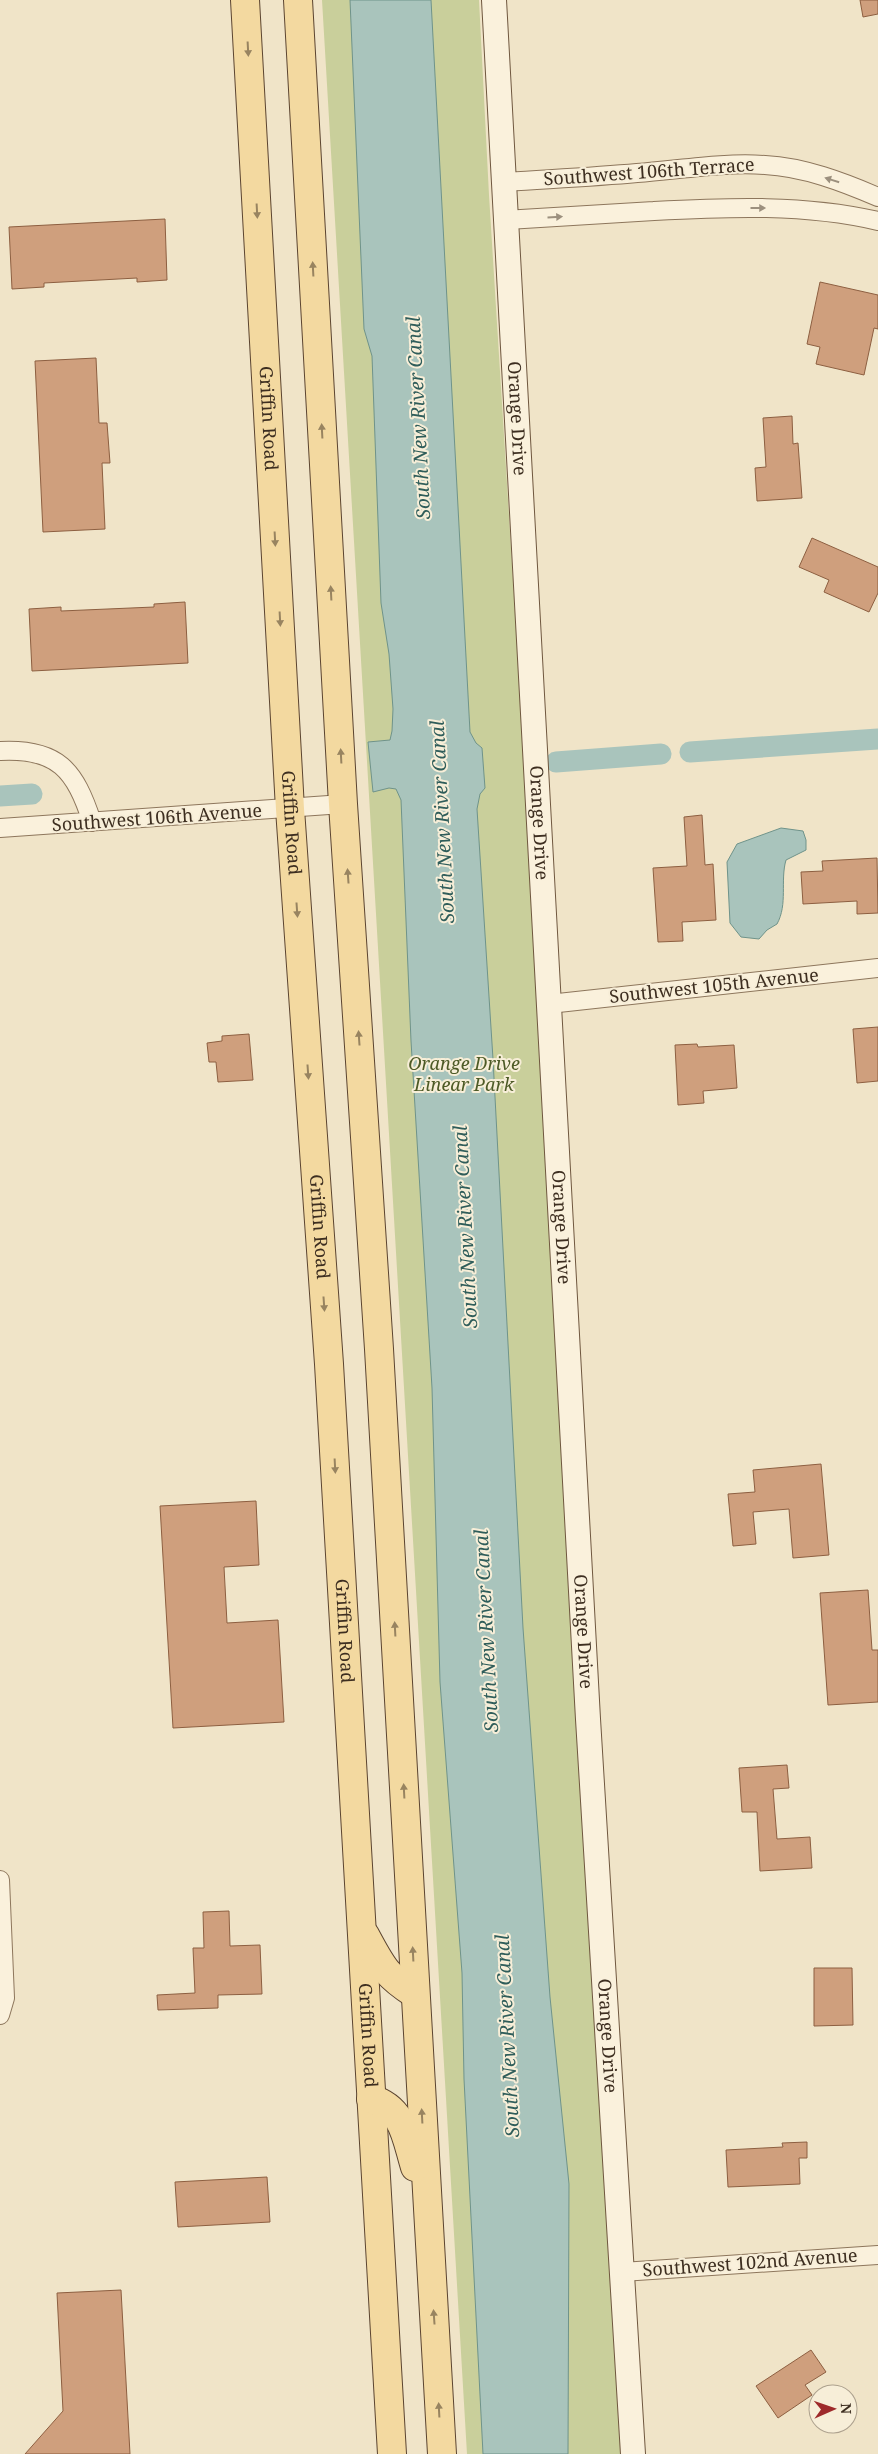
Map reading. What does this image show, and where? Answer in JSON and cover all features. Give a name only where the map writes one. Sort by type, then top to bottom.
[{"type":"main road","name":"Griffin Road","points":[[245,0],[290,809],[328,1354],[392,2454]]},
{"type":"main road","points":[[298,0],[343,804],[380,1359],[426,2199],[442,2454]]},
{"type":"main road","points":[[362,1930],[393,1981],[415,1994]]},
{"type":"main road","points":[[371,2099],[385,2103],[397,2115],[426,2199]]},
{"type":"street","name":"Orange Drive","points":[[494,0],[588,1719],[633,2454]]},
{"type":"street","name":"Southwest 106th Terrace","points":[[504,182],[636,173],[715,165],[766,165],[810,173],[847,184],[878,197]]},
{"type":"street","points":[[506,220],[715,208],[768,208],[843,213],[878,221]]},
{"type":"street","points":[[0,751],[23,750],[55,761],[70,774],[83,795],[92,822]]},
{"type":"street","name":"Southwest 106th Avenue","points":[[0,828],[343,804]]},
{"type":"street","name":"Southwest 105th Avenue","points":[[549,1004],[878,968]]},
{"type":"street","points":[[0,1880],[5,1998],[0,2015]]},
{"type":"street","name":"Southwest 102nd Avenue","points":[[622,2272],[878,2255]]},
{"type":"green space","name":"Orange Drive Linear Park","points":[[322,0],[479,0],[622,2454],[467,2454]]},
{"type":"water","name":"South New River Canal","points":[[350,0],[431,0],[470,732],[476,743],[482,748],[485,788],[480,794],[477,809],[493,1059],[523,1628],[550,1997],[569,2184],[568,2454],[483,2454],[464,2079],[462,1973],[440,1682],[432,1388],[411,1041],[401,800],[396,789],[389,788],[373,792],[368,742],[390,740],[393,709],[389,654],[381,603],[372,356],[364,329]]},
{"type":"water","points":[[781,828],[803,831],[806,840],[806,850],[786,860],[782,909],[777,924],[767,930],[759,939],[741,937],[730,923],[727,862],[737,844]]},
{"type":"building","points":[[860,0],[878,0],[878,14],[863,17]]},
{"type":"building","points":[[165,219],[167,280],[137,282],[137,278],[44,283],[44,287],[12,289],[9,227]]},
{"type":"building","points":[[820,282],[878,295],[878,329],[874,328],[864,375],[816,364],[820,347],[807,344]]},
{"type":"building","points":[[96,358],[99,423],[107,423],[110,463],[102,463],[105,529],[43,532],[35,361]]},
{"type":"building","points":[[792,416],[793,444],[798,443],[802,498],[757,501],[755,468],[766,467],[763,418]]},
{"type":"building","points":[[812,538],[878,567],[878,593],[869,612],[824,592],[829,580],[799,567]]},
{"type":"building","points":[[185,602],[188,663],[32,671],[29,609],[61,607],[61,611],[154,607],[154,604]]},
{"type":"building","points":[[702,815],[705,865],[713,864],[716,920],[682,922],[683,941],[658,942],[653,868],[687,866],[684,817]]},
{"type":"building","points":[[877,858],[878,913],[857,914],[857,901],[803,904],[801,872],[823,871],[822,861]]},
{"type":"building","points":[[878,1027],[878,1081],[857,1083],[853,1029]]},
{"type":"building","points":[[249,1034],[253,1080],[218,1082],[216,1062],[209,1062],[207,1043],[222,1041],[222,1036]]},
{"type":"building","points":[[697,1044],[698,1047],[734,1045],[737,1088],[703,1091],[704,1103],[678,1105],[675,1045]]},
{"type":"building","points":[[821,1464],[829,1555],[793,1558],[789,1509],[753,1512],[756,1544],[733,1546],[728,1494],[755,1492],[753,1470]]},
{"type":"building","points":[[256,1501],[259,1565],[224,1567],[227,1623],[278,1620],[284,1722],[173,1728],[160,1506]]},
{"type":"building","points":[[868,1590],[872,1650],[878,1650],[878,1702],[828,1705],[820,1593]]},
{"type":"building","points":[[787,1765],[789,1788],[773,1789],[777,1839],[810,1837],[812,1868],[760,1871],[757,1812],[742,1812],[739,1768]]},
{"type":"building","points":[[229,1911],[230,1946],[260,1945],[262,1994],[218,1995],[218,2008],[158,2010],[157,1995],[195,1993],[193,1948],[204,1948],[203,1912]]},
{"type":"building","points":[[814,1968],[852,1968],[853,2025],[814,2026]]},
{"type":"building","points":[[807,2142],[807,2158],[799,2158],[800,2184],[728,2187],[726,2150],[783,2147],[782,2143]]},
{"type":"building","points":[[267,2177],[270,2222],[178,2227],[175,2182]]},
{"type":"building","points":[[121,2290],[130,2454],[25,2454],[63,2411],[57,2293]]},
{"type":"building","points":[[811,2350],[826,2372],[805,2385],[808,2389],[808,2398],[778,2418],[756,2386]]},
{"type":"waterway","points":[[690,752],[878,739]]},
{"type":"waterway","points":[[556,762],[661,754]]},
{"type":"waterway","points":[[0,796],[32,794]]}]
